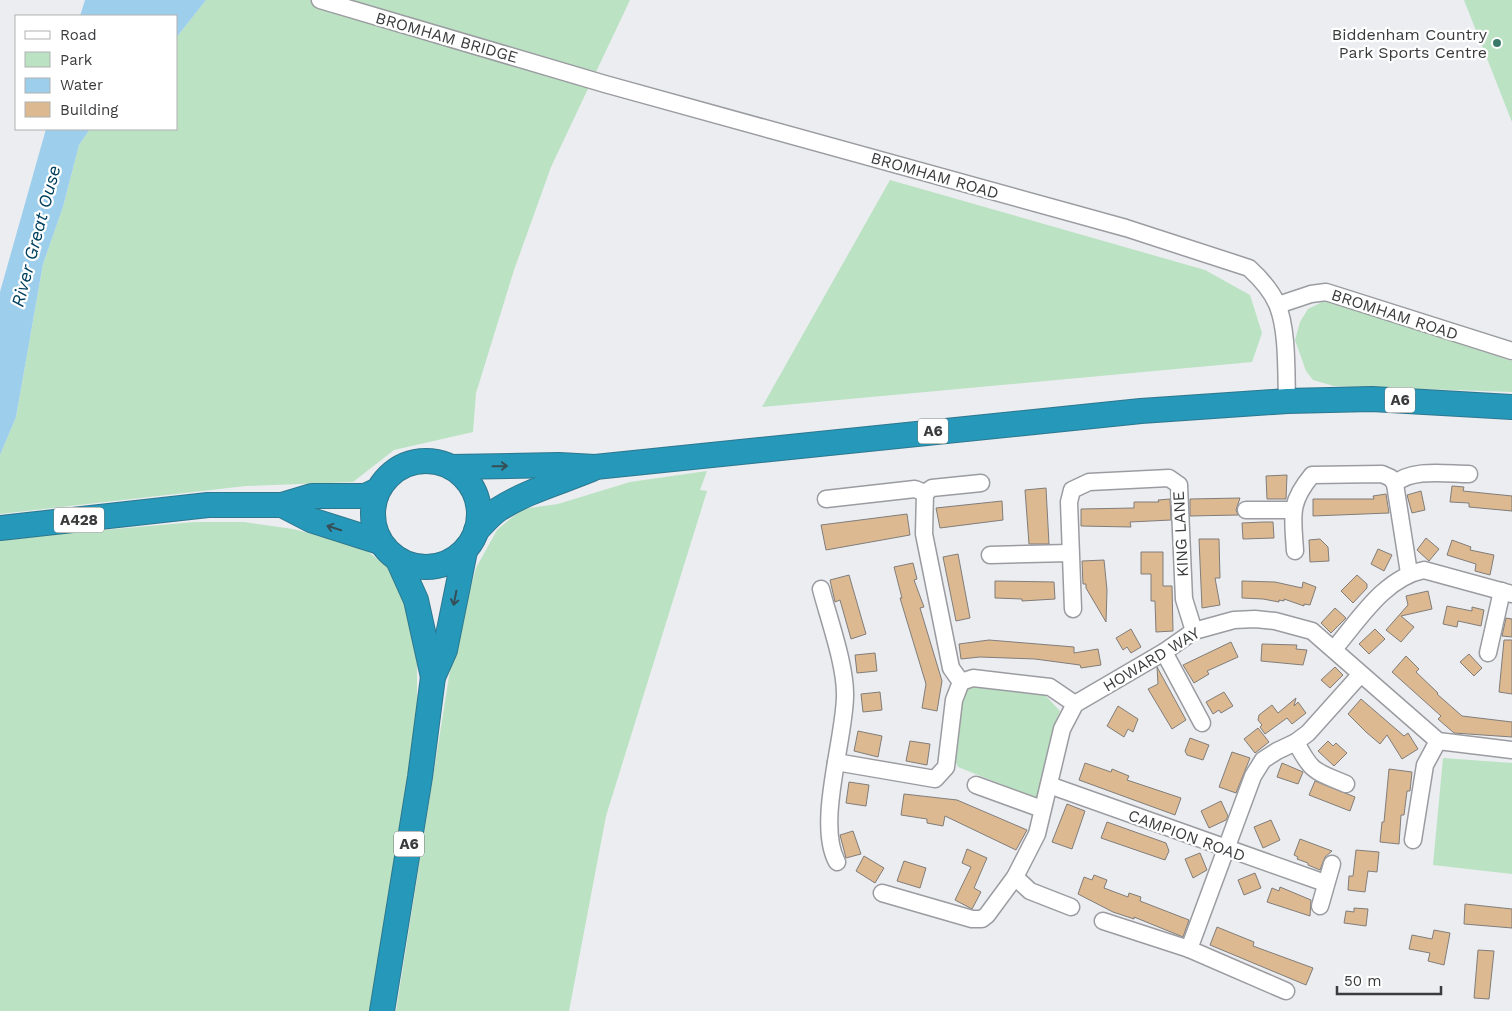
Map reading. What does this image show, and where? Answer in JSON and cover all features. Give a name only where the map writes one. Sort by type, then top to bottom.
[{"type":"highway","name":"A6","points":[[451,467],[560,465],[595,467],[1141,411],[1288,400],[1372,399],[1512,407]]},
{"type":"highway","points":[[438,462],[451,467],[463,476],[472,488],[478,502],[479,516],[471,541],[450,562],[433,567],[415,566],[398,560],[380,542],[373,525],[373,507],[378,490],[386,478],[397,469],[410,463],[438,462]]},
{"type":"highway","name":"A6","points":[[382,1011],[420,777],[433,677],[445,650],[471,541],[497,510],[521,496],[557,484],[595,467]]},
{"type":"highway","name":"A428","points":[[0,528],[208,505],[282,505],[312,496],[365,496],[378,490]]},
{"type":"highway","name":"A428","points":[[282,505],[311,520],[380,542]]},
{"type":"highway","name":"A6","points":[[398,560],[416,600],[433,677]]},
{"type":"street","name":"BROMHAM BRIDGE","points":[[320,0],[573,74]]},
{"type":"street","name":"BROMHAM ROAD","points":[[573,74],[1227,259],[1249,268],[1262,281],[1278,305],[1283,332],[1288,400]]},
{"type":"street","name":"BROMHAM ROAD","points":[[1278,305],[1312,294],[1326,292],[1512,351]]},
{"type":"street","points":[[1295,551],[1292,510],[1299,491],[1312,475],[1382,474],[1391,478],[1396,484],[1409,573]]},
{"type":"street","points":[[1396,484],[1402,478],[1427,474],[1469,474]]},
{"type":"street","name":"KING LANE","points":[[1073,610],[1069,502],[1072,490],[1089,482],[1169,478],[1179,485],[1184,600],[1194,631]]},
{"type":"street","points":[[925,493],[932,488],[981,483]]},
{"type":"street","points":[[826,499],[915,489],[925,493]]},
{"type":"street","points":[[925,493],[924,534],[951,668],[961,682]]},
{"type":"street","points":[[1246,510],[1292,510]]},
{"type":"street","points":[[990,555],[1070,554]]},
{"type":"street","points":[[1334,649],[1390,585],[1409,573],[1424,570],[1507,593],[1488,652]]},
{"type":"street","points":[[820,590],[842,671],[846,696],[829,828],[831,852],[837,862]]},
{"type":"street","name":"HOWARD WAY","points":[[1075,704],[1164,652],[1194,631],[1234,620],[1275,621],[1312,631],[1438,741]]},
{"type":"street","points":[[1164,652],[1202,723]]},
{"type":"street","points":[[1189,950],[1254,776],[1263,760],[1296,742],[1308,733],[1360,674]]},
{"type":"street","points":[[882,893],[972,919],[982,919],[1015,877],[1036,834],[1062,729],[1075,704],[1050,687],[974,678],[961,682]]},
{"type":"street","points":[[836,762],[935,779],[946,767],[954,700],[961,682]]},
{"type":"street","points":[[1413,840],[1425,765],[1438,741],[1512,750]]},
{"type":"street","points":[[1296,742],[1307,764],[1316,772],[1346,784]]},
{"type":"street","points":[[976,784],[1042,809]]},
{"type":"street","name":"CAMPION ROAD","points":[[1049,785],[1325,884]]},
{"type":"street","points":[[1320,906],[1332,864]]},
{"type":"street","points":[[1015,877],[1030,891],[1072,907]]},
{"type":"street","points":[[1103,921],[1189,950],[1286,991]]},
{"type":"green space","points":[[206,0],[630,0],[551,167],[514,270],[476,393],[473,432],[394,450],[353,482],[246,486],[0,514],[0,455],[16,417],[43,264],[63,207],[79,145],[89,130],[178,130],[178,35]]},
{"type":"green space","name":"Biddenham Country Park Sports Centre","points":[[1464,0],[1512,0],[1512,122]]},
{"type":"green space","points":[[890,180],[1205,270],[1250,295],[1262,333],[1252,362],[762,407]]},
{"type":"green space","points":[[1324,301],[1343,303],[1512,361],[1512,392],[1334,386],[1313,380],[1306,371],[1295,340],[1300,322],[1308,309]]},
{"type":"green space","points":[[707,471],[700,490],[707,491],[606,816],[569,1011],[396,1011],[453,651],[476,568],[497,530],[522,509],[558,504],[630,482]]},
{"type":"green space","points":[[195,522],[244,522],[293,529],[362,547],[390,569],[408,607],[417,663],[417,737],[373,1011],[0,1011],[0,539]]},
{"type":"green space","points":[[973,685],[1044,694],[1060,711],[1055,723],[1038,799],[958,767],[953,756],[960,694],[965,688]]},
{"type":"green space","points":[[1443,758],[1512,763],[1512,874],[1433,865]]},
{"type":"water","points":[[85,0],[206,0],[178,35],[178,15],[80,15]]},
{"type":"water","name":"River Great Ouse","points":[[46,130],[89,130],[79,145],[63,207],[43,264],[16,417],[0,455],[0,292]]},
{"type":"building","points":[[1287,475],[1286,499],[1267,499],[1266,476]]},
{"type":"building","points":[[1452,486],[1464,487],[1463,491],[1512,496],[1512,511],[1469,507],[1469,503],[1450,502]]},
{"type":"building","points":[[1046,488],[1049,544],[1029,544],[1025,490]]},
{"type":"building","points":[[1421,491],[1425,510],[1412,513],[1407,495]]},
{"type":"building","points":[[1386,494],[1389,513],[1313,516],[1313,499],[1374,499],[1373,496]]},
{"type":"building","points":[[1240,498],[1236,510],[1238,515],[1190,516],[1190,499]]},
{"type":"building","points":[[1170,499],[1171,520],[1130,522],[1131,527],[1081,526],[1081,509],[1134,508],[1134,502],[1159,502],[1158,500]]},
{"type":"building","points":[[1002,501],[1003,520],[940,528],[936,508]]},
{"type":"building","points":[[907,514],[910,535],[826,550],[821,525]]},
{"type":"building","points":[[1273,522],[1274,538],[1243,539],[1242,523]]},
{"type":"building","points":[[1426,538],[1439,549],[1429,561],[1417,550]]},
{"type":"building","points":[[1199,539],[1219,539],[1220,578],[1215,578],[1220,605],[1202,608]]},
{"type":"building","points":[[1320,539],[1328,547],[1329,561],[1310,562],[1309,540]]},
{"type":"building","points":[[1452,540],[1471,547],[1470,550],[1494,555],[1490,575],[1475,571],[1476,564],[1447,555]]},
{"type":"building","points":[[1378,549],[1392,555],[1384,571],[1371,564]]},
{"type":"building","points":[[1141,552],[1163,552],[1163,586],[1172,586],[1173,631],[1156,632],[1155,601],[1151,601],[1151,574],[1141,574]]},
{"type":"building","points":[[958,554],[970,618],[956,621],[943,557]]},
{"type":"building","points":[[1104,560],[1107,590],[1106,622],[1086,588],[1086,584],[1083,584],[1082,561]]},
{"type":"building","points":[[913,563],[917,579],[914,580],[924,607],[920,608],[942,681],[937,711],[922,708],[926,684],[900,598],[902,598],[894,567]]},
{"type":"building","points":[[849,575],[866,634],[851,639],[840,600],[835,602],[830,580]]},
{"type":"building","points":[[1357,575],[1367,584],[1367,588],[1353,603],[1341,591]]},
{"type":"building","points":[[995,581],[1054,582],[1055,599],[1022,601],[1022,599],[995,598]]},
{"type":"building","points":[[1242,581],[1275,582],[1302,588],[1303,582],[1316,587],[1310,605],[1304,604],[1304,606],[1284,599],[1284,601],[1279,600],[1279,602],[1242,598]]},
{"type":"building","points":[[1428,591],[1432,609],[1401,616],[1414,627],[1401,642],[1386,630],[1408,605],[1406,596]]},
{"type":"building","points":[[1447,606],[1472,611],[1472,607],[1484,610],[1481,626],[1458,621],[1457,627],[1443,624]]},
{"type":"building","points":[[1335,608],[1346,618],[1331,633],[1321,623]]},
{"type":"building","points":[[1506,618],[1512,619],[1512,637],[1502,636]]},
{"type":"building","points":[[1131,629],[1141,647],[1131,653],[1127,647],[1123,650],[1116,638]]},
{"type":"building","points":[[1375,629],[1385,639],[1369,654],[1359,644]]},
{"type":"building","points":[[989,640],[1074,647],[1074,653],[1098,649],[1101,665],[1081,668],[1080,665],[1035,659],[980,657],[961,659],[959,644]]},
{"type":"building","points":[[1504,640],[1512,640],[1512,694],[1499,692]]},
{"type":"building","points":[[1231,642],[1238,657],[1207,671],[1209,674],[1194,683],[1183,665]]},
{"type":"building","points":[[1262,644],[1297,645],[1296,649],[1307,650],[1303,665],[1261,661]]},
{"type":"building","points":[[875,653],[877,671],[857,673],[855,655]]},
{"type":"building","points":[[1469,654],[1482,668],[1474,676],[1460,662]]},
{"type":"building","points":[[1406,656],[1419,669],[1416,672],[1462,716],[1512,722],[1512,737],[1454,733],[1438,719],[1441,716],[1392,672]]},
{"type":"building","points":[[1157,667],[1186,720],[1172,729],[1148,689],[1158,684]]},
{"type":"building","points":[[1335,667],[1343,675],[1330,688],[1321,680]]},
{"type":"building","points":[[880,692],[882,710],[863,712],[861,694]]},
{"type":"building","points":[[1224,692],[1233,706],[1221,713],[1219,710],[1213,714],[1206,702]]},
{"type":"building","points":[[1296,698],[1294,706],[1298,702],[1306,713],[1292,724],[1287,718],[1265,734],[1260,727],[1262,725],[1258,720],[1259,715],[1272,705],[1278,713]]},
{"type":"building","points":[[1361,699],[1404,736],[1408,733],[1418,749],[1402,759],[1387,735],[1380,744],[1366,732],[1348,714]]},
{"type":"building","points":[[1118,706],[1138,719],[1133,732],[1128,729],[1124,737],[1107,726]]},
{"type":"building","points":[[1258,728],[1269,742],[1255,753],[1244,739]]},
{"type":"building","points":[[858,731],[882,736],[878,757],[854,751]]},
{"type":"building","points":[[1190,738],[1209,745],[1203,760],[1187,755],[1185,751]]},
{"type":"building","points":[[910,741],[930,744],[927,765],[906,761]]},
{"type":"building","points":[[1328,741],[1333,746],[1336,743],[1347,753],[1334,766],[1318,751]]},
{"type":"building","points":[[1232,752],[1250,758],[1236,793],[1219,787]]},
{"type":"building","points":[[1085,763],[1111,772],[1112,769],[1129,776],[1127,780],[1181,798],[1175,815],[1079,780]]},
{"type":"building","points":[[1282,763],[1303,772],[1298,784],[1277,777]]},
{"type":"building","points":[[1389,769],[1412,772],[1410,791],[1407,791],[1404,815],[1401,815],[1399,844],[1380,842],[1382,822],[1384,822]]},
{"type":"building","points":[[1315,781],[1355,797],[1350,811],[1309,795]]},
{"type":"building","points":[[849,782],[869,785],[866,806],[846,803]]},
{"type":"building","points":[[904,794],[957,800],[1027,830],[1016,850],[945,816],[943,826],[927,823],[927,819],[901,815]]},
{"type":"building","points":[[1221,801],[1228,816],[1226,820],[1209,828],[1201,811]]},
{"type":"building","points":[[1067,804],[1085,811],[1072,849],[1052,842]]},
{"type":"building","points":[[1271,820],[1280,840],[1263,848],[1254,827]]},
{"type":"building","points":[[1107,822],[1166,843],[1169,851],[1165,860],[1101,838]]},
{"type":"building","points":[[853,831],[861,854],[846,858],[840,835]]},
{"type":"building","points":[[1300,839],[1332,851],[1325,857],[1320,870],[1297,859],[1298,857],[1294,855]]},
{"type":"building","points":[[967,849],[987,858],[974,888],[981,892],[972,909],[955,900],[971,867],[962,863]]},
{"type":"building","points":[[1356,850],[1379,852],[1377,872],[1368,871],[1365,892],[1348,890],[1349,876],[1353,876]]},
{"type":"building","points":[[1200,853],[1207,870],[1193,878],[1185,859]]},
{"type":"building","points":[[864,856],[884,868],[875,883],[856,871]]},
{"type":"building","points":[[904,861],[926,868],[920,888],[897,881]]},
{"type":"building","points":[[1255,873],[1261,888],[1244,895],[1238,880]]},
{"type":"building","points":[[1094,875],[1107,880],[1104,888],[1128,897],[1129,893],[1141,897],[1140,901],[1189,920],[1183,937],[1134,917],[1134,919],[1113,912],[1078,894],[1084,877],[1092,880]]},
{"type":"building","points":[[1280,887],[1311,900],[1310,916],[1267,902],[1272,888],[1279,891]]},
{"type":"building","points":[[1465,904],[1512,909],[1512,928],[1464,924]]},
{"type":"building","points":[[1354,908],[1368,909],[1366,926],[1344,923],[1346,911],[1354,912]]},
{"type":"building","points":[[1217,927],[1254,942],[1253,946],[1313,968],[1306,985],[1210,945]]},
{"type":"building","points":[[1434,930],[1450,933],[1444,965],[1428,961],[1430,953],[1409,949],[1412,935],[1432,939]]},
{"type":"building","points":[[1478,950],[1494,951],[1489,999],[1474,998]]},
{"type":"place","name":"Biddenham Country Park Sports Centre","points":[[1497,43]]}]
